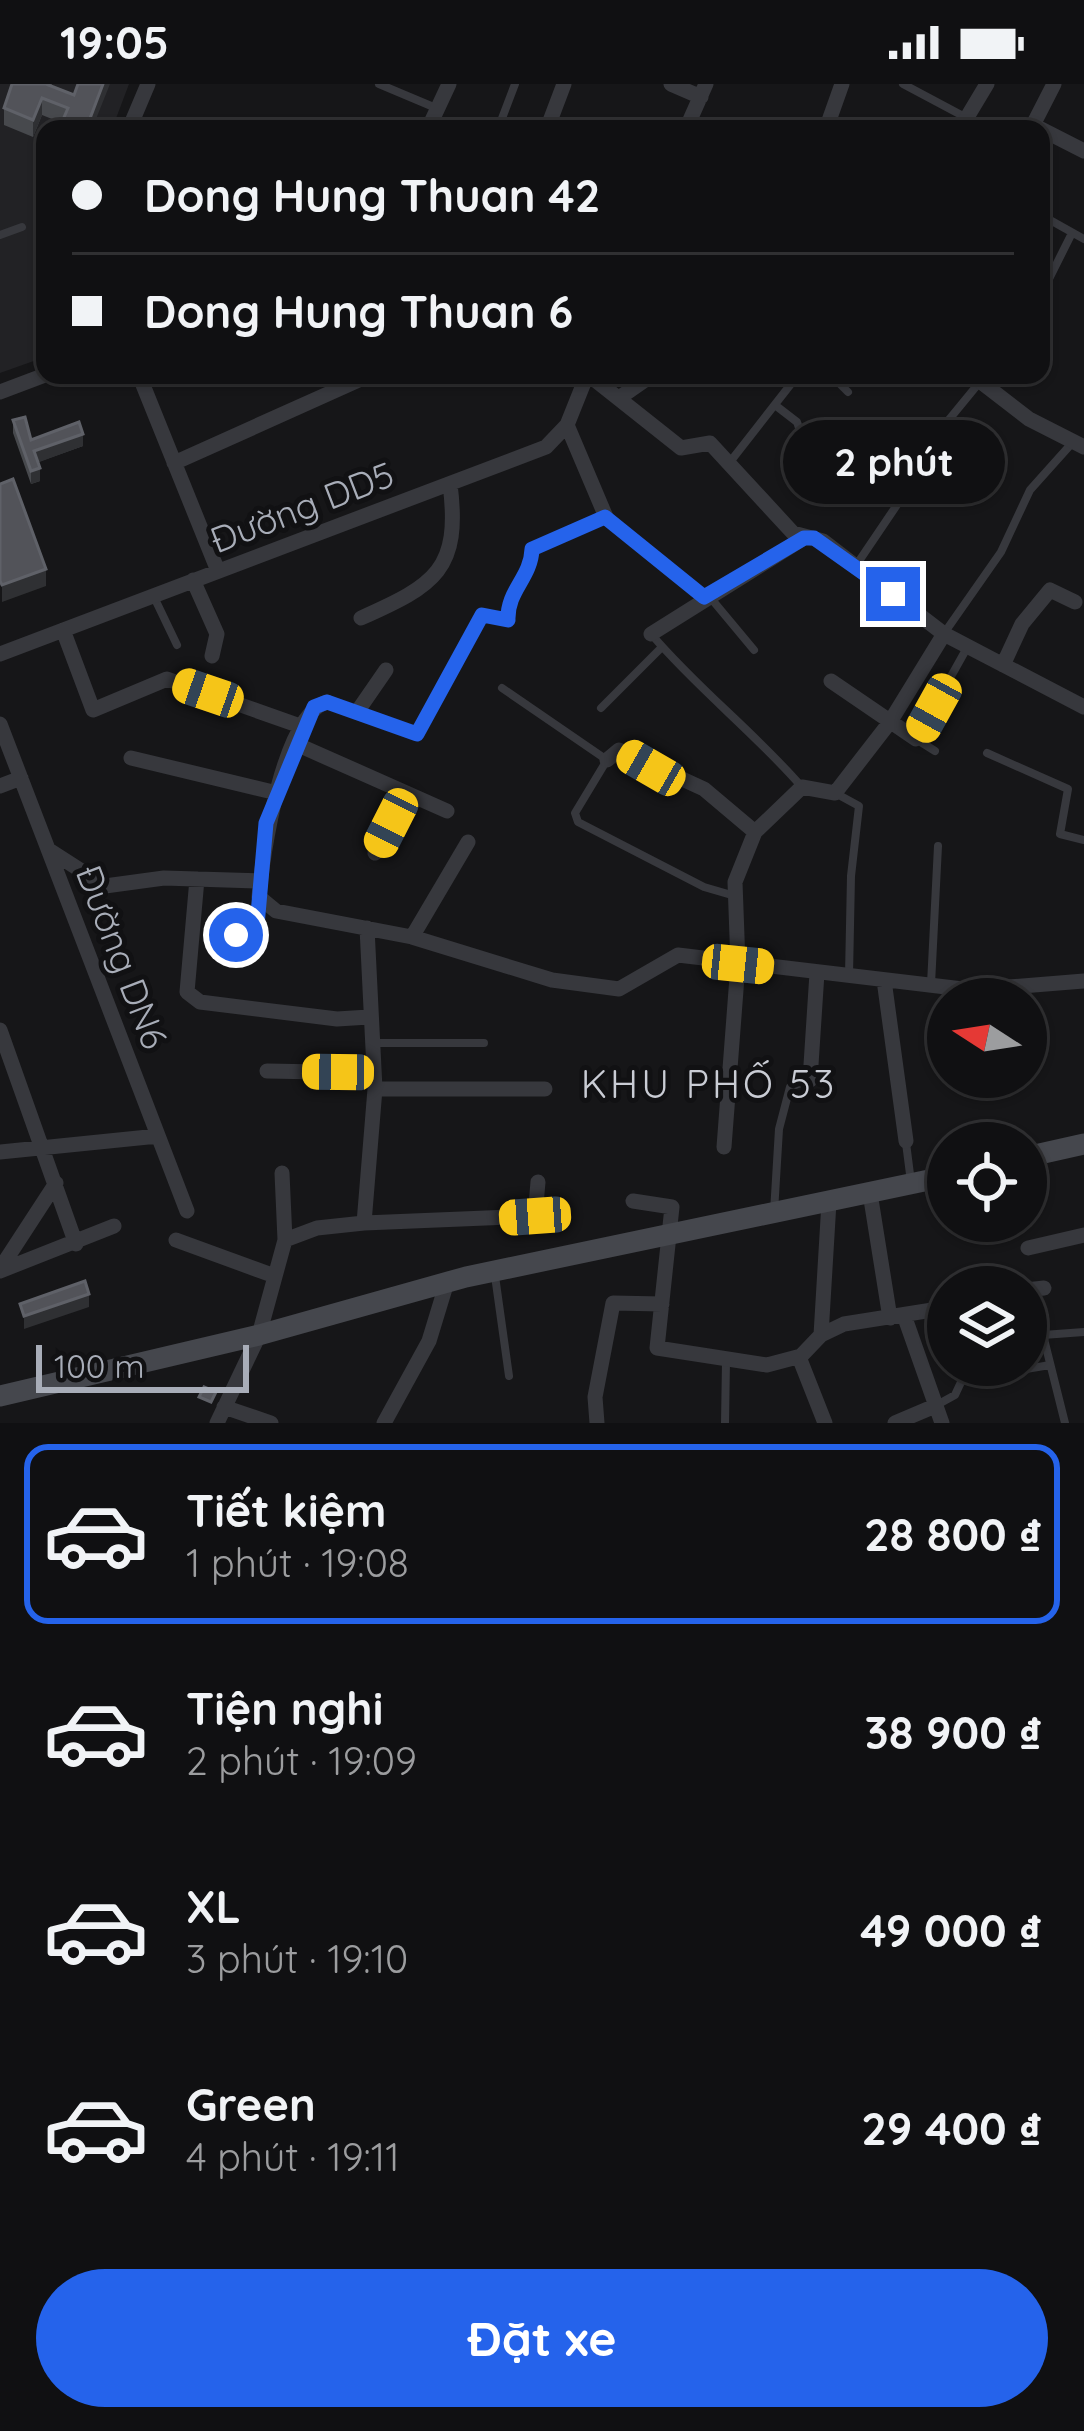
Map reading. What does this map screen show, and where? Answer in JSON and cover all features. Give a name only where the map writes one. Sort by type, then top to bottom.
[{"type":"street","points":[[134,120],[148,84]]},
{"type":"street","points":[[432,120],[448,84]]},
{"type":"street","points":[[550,120],[564,84]]},
{"type":"street","points":[[671,84],[704,90],[690,120]]},
{"type":"street","points":[[829,120],[842,84]]},
{"type":"street","points":[[965,120],[987,84]]},
{"type":"street","points":[[1036,120],[1054,84]]},
{"type":"street","points":[[1050,134],[1084,151]]},
{"type":"street","points":[[0,392],[36,378]]},
{"type":"street","points":[[143,384],[218,571]]},
{"type":"street","points":[[174,463],[350,384]]},
{"type":"street","points":[[584,384],[566,425],[605,517]]},
{"type":"street","points":[[600,384],[681,448],[710,443],[789,529],[823,541],[944,634],[1084,706]]},
{"type":"street","points":[[619,398],[639,384]]},
{"type":"street","points":[[990,384],[1078,444]]},
{"type":"street","name":"Đường DD5","points":[[0,653],[546,447],[566,425]]},
{"type":"street","points":[[361,618],[409,596],[442,570],[454,516],[449,484]]},
{"type":"street","points":[[657,640],[706,596],[804,538]]},
{"type":"street","points":[[194,580],[218,634],[212,656]]},
{"type":"street","points":[[1003,665],[1022,624],[1051,590],[1076,602]]},
{"type":"street","points":[[63,630],[93,710],[167,679],[302,727]]},
{"type":"street","points":[[724,1148],[738,964],[735,882],[755,832],[802,787],[836,793],[890,722],[944,634]]},
{"type":"street","points":[[357,712],[386,670]]},
{"type":"street","points":[[831,681],[916,739]]},
{"type":"street","points":[[327,702],[314,707],[302,727],[266,823],[260,890],[276,911],[412,937],[552,980],[619,989],[678,955],[927,985]]},
{"type":"street","name":"Đường DN6","points":[[0,724],[187,1211]]},
{"type":"street","points":[[296,744],[447,811]]},
{"type":"street","points":[[608,760],[619,749],[701,788],[755,832]]},
{"type":"street","points":[[130,758],[277,793]]},
{"type":"street","points":[[0,786],[21,778]]},
{"type":"street","points":[[375,854],[406,793]]},
{"type":"street","points":[[412,937],[468,842]]},
{"type":"street","points":[[49,850],[106,886],[197,879],[260,890]]},
{"type":"street","points":[[197,879],[187,992],[200,1002],[337,1019],[369,1017]]},
{"type":"street","points":[[364,1222],[375,1081],[367,928]]},
{"type":"street","points":[[810,1079],[817,973]]},
{"type":"street","points":[[884,980],[906,1142]]},
{"type":"street","points":[[1047,985],[1084,981]]},
{"type":"street","points":[[0,1030],[76,1244]]},
{"type":"street","points":[[268,1071],[545,1089]]},
{"type":"street","points":[[0,1152],[158,1136]]},
{"type":"street","points":[[1047,1152],[1084,1144]]},
{"type":"street","points":[[272,1423],[221,1415],[259,1335],[285,1240],[282,1173]]},
{"type":"street","points":[[0,1396],[259,1335],[494,1271],[927,1181]]},
{"type":"street","points":[[285,1240],[317,1228],[364,1222],[535,1216],[538,1182]]},
{"type":"street","points":[[0,1270],[56,1183]]},
{"type":"street","points":[[870,1193],[898,1318],[938,1415],[895,1423]]},
{"type":"street","points":[[633,1201],[671,1207],[672,1234],[657,1348],[767,1365],[799,1357],[821,1335],[844,1324],[927,1312]]},
{"type":"street","points":[[821,1335],[829,1202]]},
{"type":"street","points":[[0,1270],[114,1226]]},
{"type":"street","points":[[1028,1248],[1084,1235]]},
{"type":"street","points":[[176,1240],[272,1275]]},
{"type":"street","points":[[384,1423],[429,1340],[447,1282]]},
{"type":"street","points":[[596,1423],[595,1397],[614,1304],[662,1304]]},
{"type":"street","points":[[799,1357],[825,1423]]},
{"type":"lane","points":[[379,84],[437,108]]},
{"type":"lane","points":[[501,120],[515,84]]},
{"type":"lane","points":[[903,84],[958,120]]},
{"type":"lane","points":[[1050,220],[1084,239]]},
{"type":"lane","points":[[0,235],[22,227]]},
{"type":"lane","points":[[1050,277],[1072,233]]},
{"type":"lane","points":[[730,463],[791,384]]},
{"type":"lane","points":[[840,384],[848,392]]},
{"type":"lane","points":[[933,439],[979,384]]},
{"type":"lane","points":[[775,405],[796,422],[809,457],[850,486]]},
{"type":"lane","points":[[944,634],[1001,552],[1030,490],[1078,444]]},
{"type":"lane","points":[[856,565],[928,459]]},
{"type":"lane","points":[[327,702],[417,734],[482,615],[508,620],[508,597],[529,569],[532,549],[605,517],[706,596],[754,650]]},
{"type":"lane","points":[[153,596],[176,645]]},
{"type":"lane","points":[[602,708],[657,640],[700,691],[762,742],[802,787]]},
{"type":"lane","points":[[935,752],[916,739],[968,646]]},
{"type":"lane","points":[[502,688],[608,760],[575,813],[578,822],[704,887],[736,897]]},
{"type":"lane","points":[[987,753],[1068,789],[1060,834],[1084,840]]},
{"type":"lane","points":[[836,793],[859,806],[851,876],[849,976]]},
{"type":"lane","points":[[931,978],[938,846]]},
{"type":"lane","points":[[221,933],[256,937],[260,890]]},
{"type":"lane","points":[[371,1043],[484,1043]]},
{"type":"lane","points":[[773,1213],[779,1129],[790,1087],[810,1079]]},
{"type":"lane","points":[[906,1142],[911,1185]]},
{"type":"lane","points":[[494,1271],[509,1376]]},
{"type":"lane","points":[[1065,1423],[1043,1335],[1084,1332]]},
{"type":"lane","points":[[725,1361],[725,1423]]},
{"type":"lane","points":[[938,1415],[962,1380],[1050,1365]]},
{"type":"shaded area","points":[[0,84],[129,84],[115,120],[36,120],[36,360],[0,373]]},
{"type":"building","points":[[12,84],[46,84],[74,95],[78,84],[103,84],[89,120],[63,120],[68,108],[42,98],[33,120],[4,108]]},
{"type":"building","points":[[25,417],[31,440],[79,422],[83,434],[34,451],[40,468],[31,471],[13,420]]},
{"type":"building","points":[[13,479],[46,569],[2,585],[0,484]]},
{"type":"building","points":[[85,1281],[89,1294],[24,1316],[20,1304]]},
{"type":"building","points":[[204,1387],[216,1392],[211,1402],[199,1397]]},
{"type":"district","name":"KHU PHỐ 53","points":[[709,1084]]},
{"type":"route","points":[[236,935],[256,937],[266,823],[314,707],[327,702],[411,736],[417,734],[482,615],[508,620],[508,597],[529,569],[532,549],[605,517],[644,543],[704,597],[804,538],[814,538],[893,594]]}]
